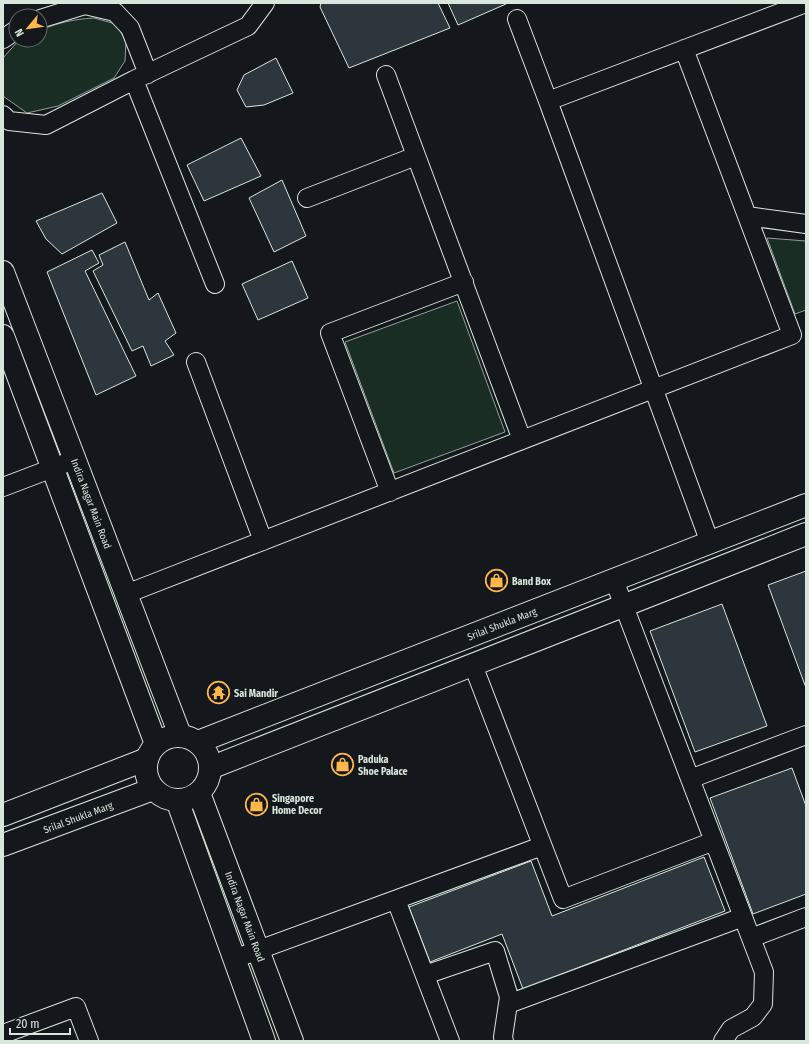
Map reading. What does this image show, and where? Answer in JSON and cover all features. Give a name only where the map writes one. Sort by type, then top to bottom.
[{"type":"street","points":[[3,115],[9,121],[46,125],[141,77],[248,26],[265,3]]},
{"type":"street","points":[[548,101],[806,3]]},
{"type":"street","points":[[48,17],[85,5],[115,12],[130,28],[141,77],[215,284]]},
{"type":"street","points":[[517,20],[710,543]]},
{"type":"street","points":[[126,594],[792,335],[684,49]]},
{"type":"street","points":[[386,75],[522,440]]},
{"type":"street","points":[[307,198],[416,156]]},
{"type":"street","points":[[747,216],[806,224]]},
{"type":"street","name":"Indira Nagar Main Road","points":[[3,272],[126,594],[189,739]]},
{"type":"street","points":[[390,492],[330,333],[464,282]]},
{"type":"street","points":[[3,336],[53,468],[151,752],[147,779],[153,788],[163,797],[177,800],[188,799],[199,793],[207,782],[210,768],[206,753],[189,739],[165,738],[151,752],[3,815]]},
{"type":"street","points":[[196,362],[263,541]]},
{"type":"street","points":[[3,487],[75,460]]},
{"type":"street","name":"Srilal Shukla Marg","points":[[189,739],[614,580],[806,505]]},
{"type":"street","points":[[210,768],[806,534]]},
{"type":"street","points":[[614,580],[764,972],[763,1004],[753,1017],[731,1029],[723,1041]]},
{"type":"street","points":[[473,664],[562,899],[714,841]]},
{"type":"street","points":[[690,779],[806,735]]},
{"type":"street","name":"Srilal Shukla Marg","points":[[3,845],[153,788]]},
{"type":"street","name":"Indira Nagar Main Road","points":[[199,793],[292,1041]]},
{"type":"street","points":[[177,800],[264,1041]]},
{"type":"street","points":[[234,959],[542,846]]},
{"type":"street","points":[[396,900],[450,1041]]},
{"type":"street","points":[[508,1004],[743,917]]},
{"type":"street","points":[[751,938],[806,918]]},
{"type":"street","points":[[425,975],[495,950],[509,997],[503,1037],[504,1041]]},
{"type":"street","points":[[3,1034],[76,1007],[89,1041]]},
{"type":"green space","points":[[94,18],[116,24],[126,41],[125,61],[114,78],[58,106],[27,113],[3,96],[3,58],[12,48],[48,48],[48,27],[80,19]]},
{"type":"green space","points":[[767,238],[806,241],[806,310],[795,314]]},
{"type":"green space","points":[[457,301],[505,432],[394,473],[345,342]]},
{"type":"building","points":[[321,3],[438,3],[450,28],[349,68],[320,7]]},
{"type":"building","points":[[448,3],[505,3],[506,4],[458,25]]},
{"type":"building","points":[[276,58],[293,93],[264,105],[246,107],[237,90],[244,75]]},
{"type":"building","points":[[241,138],[261,176],[204,201],[187,165]]},
{"type":"building","points":[[282,180],[306,236],[274,252],[249,198]]},
{"type":"building","points":[[102,193],[117,223],[62,254],[46,239],[36,221]]},
{"type":"building","points":[[125,242],[149,300],[158,293],[176,333],[165,341],[174,355],[151,366],[143,346],[132,351],[93,271],[103,265],[99,255]]},
{"type":"building","points":[[92,250],[99,263],[85,271],[136,376],[96,395],[47,272]]},
{"type":"building","points":[[292,261],[308,298],[258,320],[242,284]]},
{"type":"building","points":[[806,571],[806,688],[768,585]]},
{"type":"building","points":[[722,604],[767,726],[695,752],[650,631]]},
{"type":"building","points":[[792,768],[806,806],[806,894],[753,914],[710,798]]},
{"type":"building","points":[[704,857],[725,911],[523,989],[502,934],[430,962],[409,907],[531,861],[552,916]]},
{"type":"place","name":"Band Box","points":[[496,581]]},
{"type":"place","name":"Sai Mandir","points":[[219,693]]},
{"type":"place","name":"Paduka Shoe Palace","points":[[342,765]]},
{"type":"place","name":"Singapore Home Decor","points":[[256,804]]}]
